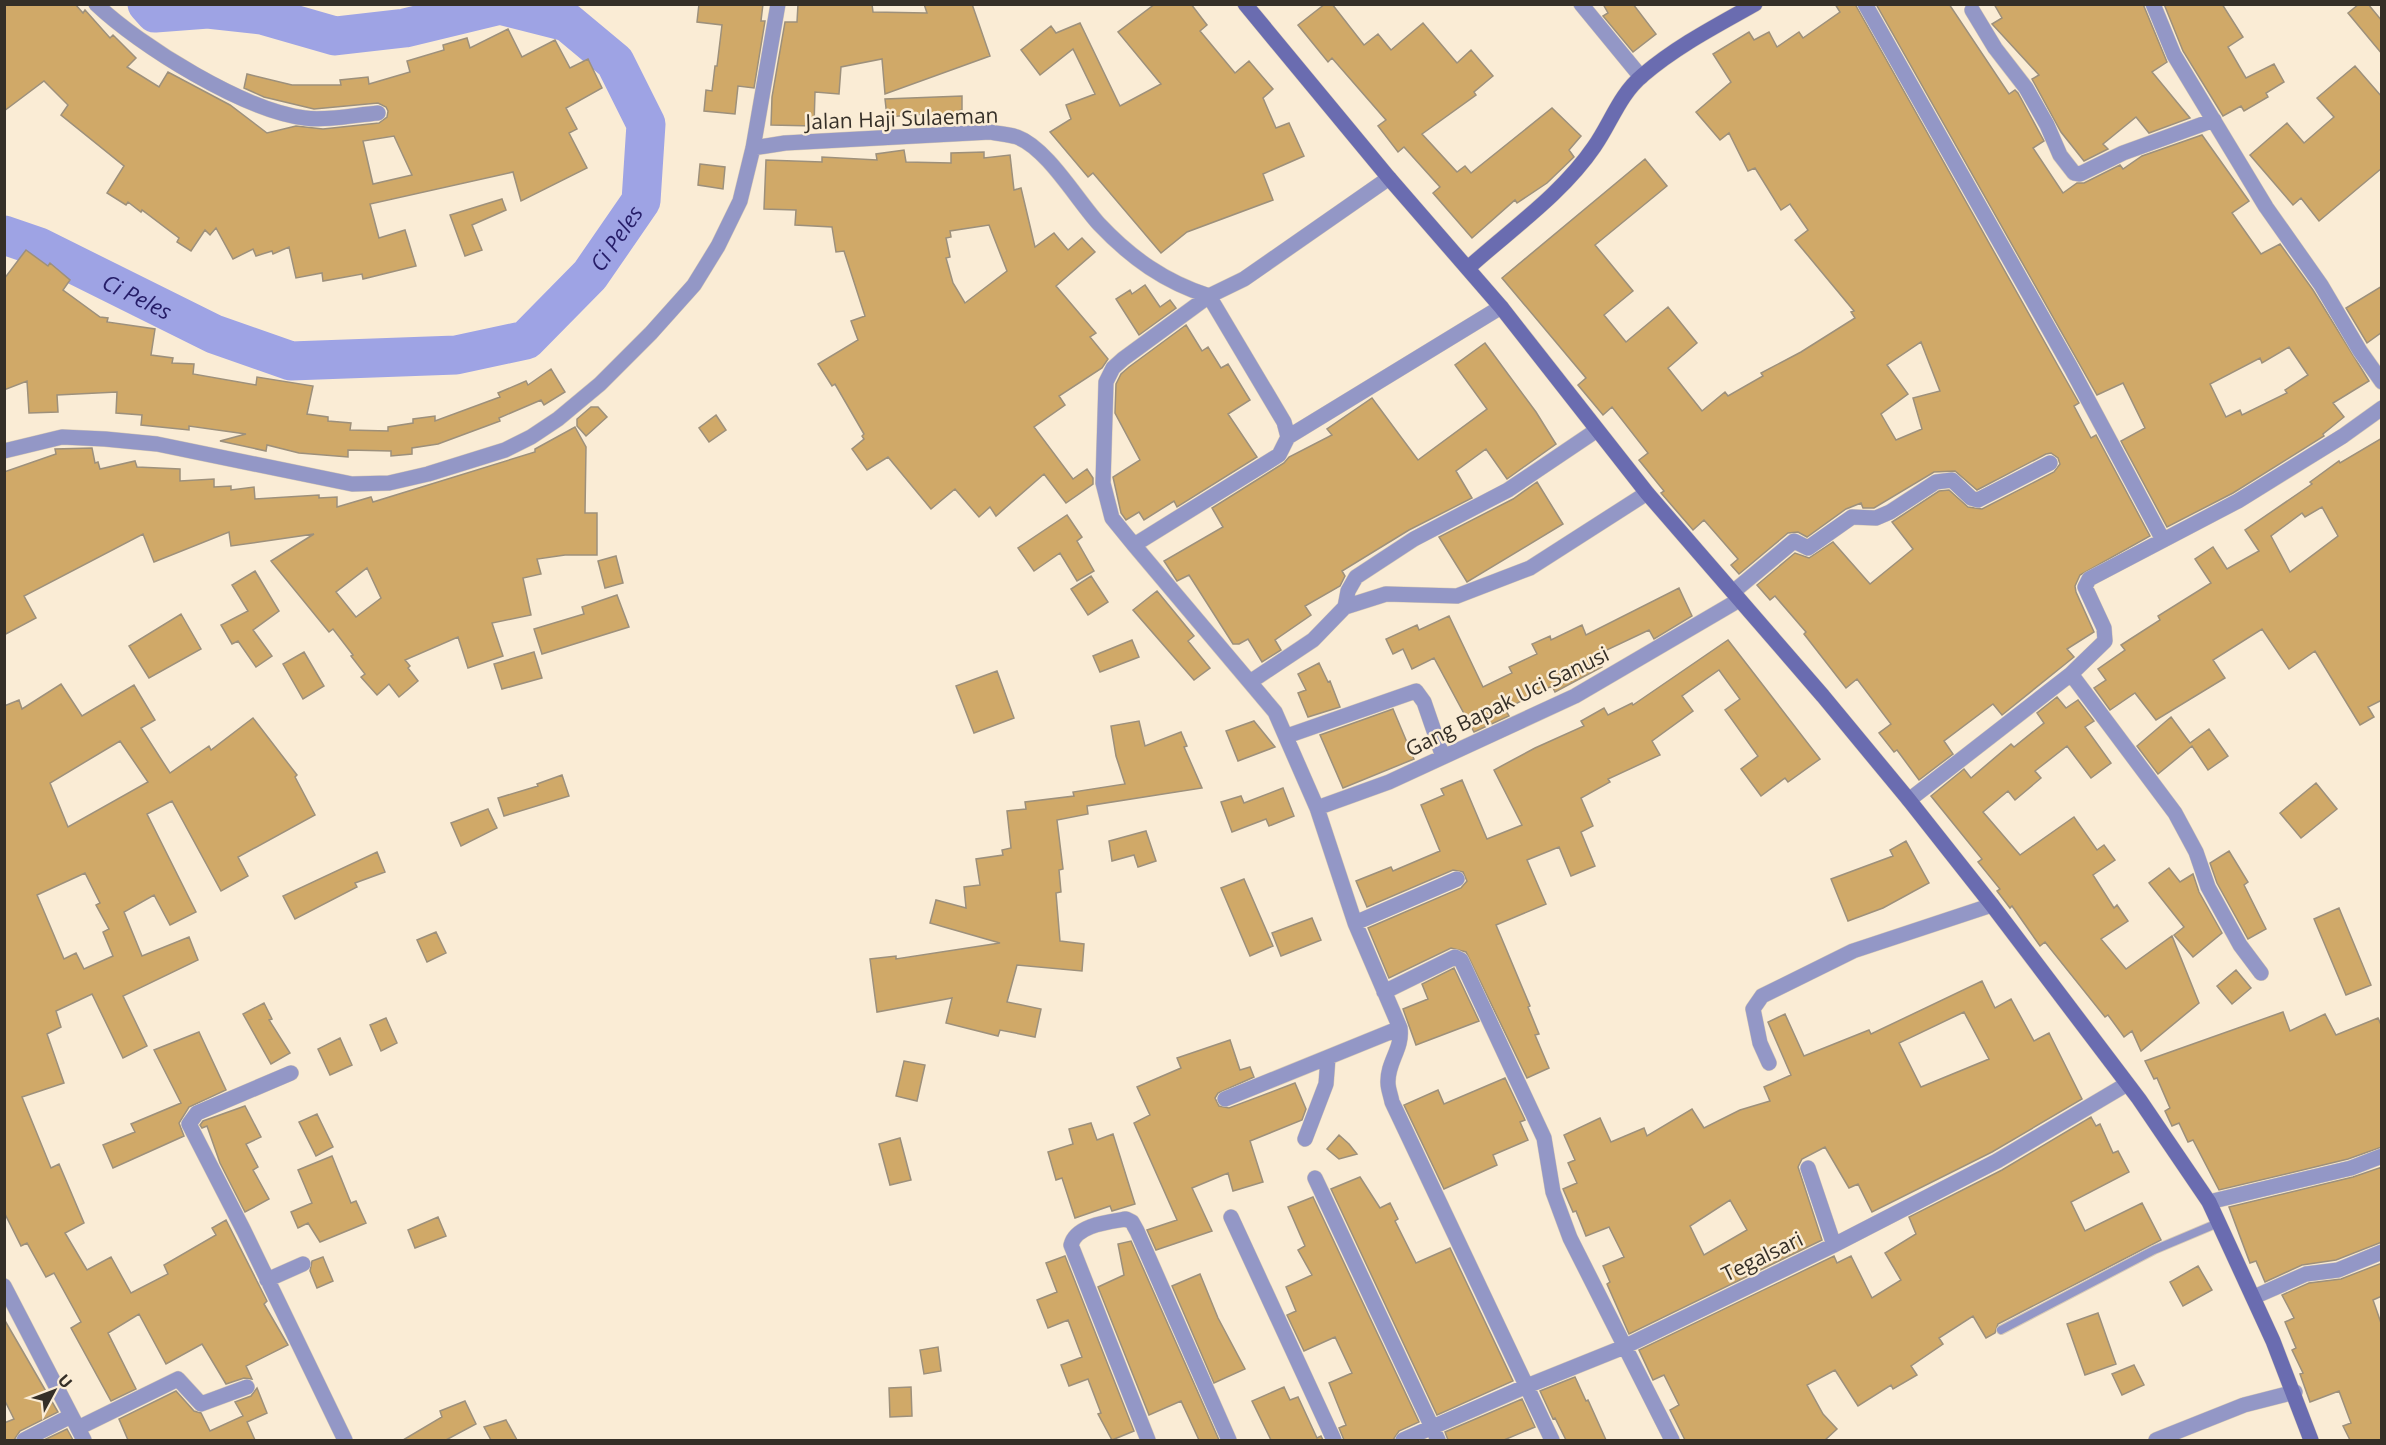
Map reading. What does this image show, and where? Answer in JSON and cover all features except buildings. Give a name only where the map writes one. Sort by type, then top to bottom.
[{"type":"main road","points":[[1245,4],[1389,178],[1501,307],[1582,407],[1597,430],[1647,493],[1823,696],[1909,800],[2127,1083],[2210,1202],[2295,1392],[2311,1440]]},
{"type":"main road","points":[[1468,268],[1556,189],[1587,156],[1619,102],[1641,77],[1681,45],[1755,4]]},
{"type":"street","points":[[96,4],[119,26],[199,75],[249,102],[276,113],[307,119],[378,113]]},
{"type":"street","points":[[4,451],[63,437],[126,441],[157,444],[272,469],[361,484],[389,483],[428,474],[505,450],[558,419],[600,384],[694,285],[718,246],[740,201],[753,148],[778,4]]},
{"type":"street","points":[[1581,4],[1641,77]]},
{"type":"street","points":[[1865,4],[2071,368],[2163,540]]},
{"type":"street","points":[[2153,4],[2174,55],[2266,207],[2321,285],[2382,382]]},
{"type":"street","points":[[1972,10],[1995,48],[2026,88],[2060,154],[2074,173],[2080,174],[2123,153],[2214,120]]},
{"type":"street","name":"Jalan Haji Sulaeman","points":[[753,148],[785,143],[990,132],[1018,138],[1040,153],[1099,223],[1130,254],[1180,286],[1209,296]]},
{"type":"street","points":[[1389,178],[1244,279],[1209,296],[1113,368],[1106,382],[1103,483],[1112,518],[1266,698],[1287,736],[1317,808],[1355,923],[1400,1028],[1402,1041],[1392,1062],[1388,1082],[1392,1102],[1551,1440]]},
{"type":"street","points":[[1209,296],[1284,422],[1288,437]]},
{"type":"street","points":[[1134,545],[1279,456],[1288,437],[1501,307]]},
{"type":"street","points":[[1909,800],[2071,674],[2105,641],[2104,628],[2085,587],[2089,579],[2238,501],[2343,436],[2382,408]]},
{"type":"street","points":[[1345,607],[1348,591],[1356,577],[1414,539],[1508,490],[1597,430]]},
{"type":"street","name":"Gang Bapak Uci Sanusi","points":[[1317,808],[1389,782],[1575,696],[1736,596],[1794,541],[1808,548],[1852,517],[1876,518],[1890,512],[1936,482],[1952,480],[1975,501],[2050,463]]},
{"type":"street","points":[[1250,682],[1313,640],[1345,607],[1386,594],[1457,596],[1530,568],[1647,493]]},
{"type":"street","points":[[2071,674],[2175,813],[2196,852],[2208,887],[2240,945],[2261,973]]},
{"type":"street","points":[[1287,736],[1416,691],[1425,702],[1443,757]]},
{"type":"street","points":[[1355,923],[1457,879]]},
{"type":"street","points":[[1769,1063],[1760,1043],[1753,1009],[1762,996],[1853,951],[1992,905]]},
{"type":"street","points":[[1384,993],[1455,957],[1461,960],[1544,1138],[1553,1192],[1570,1238],[1672,1440]]},
{"type":"street","points":[[1226,1099],[1400,1028]]},
{"type":"street","points":[[1305,1139],[1326,1084],[1328,1058]]},
{"type":"street","points":[[291,1073],[197,1113],[191,1118],[189,1124],[345,1440]]},
{"type":"street","name":"Tegalsari","points":[[1403,1440],[1435,1433],[1527,1386],[1624,1347],[1834,1245],[1997,1161],[2127,1083]]},
{"type":"street","points":[[2210,1202],[2351,1168],[2382,1156]]},
{"type":"street","points":[[1808,1168],[1834,1245]]},
{"type":"street","points":[[1315,1178],[1435,1433]]},
{"type":"street","points":[[1231,1217],[1334,1440]]},
{"type":"street","points":[[1148,1440],[1071,1245],[1072,1238],[1082,1230],[1126,1219],[1132,1222],[1137,1231],[1229,1440]]},
{"type":"street","points":[[2254,1297],[2306,1274],[2338,1270],[2382,1252]]},
{"type":"street","points":[[267,1280],[303,1264]]},
{"type":"street","points":[[4,1286],[78,1428]]},
{"type":"street","points":[[24,1440],[78,1428],[178,1379],[201,1404],[247,1387]]},
{"type":"street","points":[[2156,1440],[2244,1405],[2295,1392]]},
{"type":"lane","points":[[2001,1330],[2154,1250],[2218,1223]]},
{"type":"waterway","name":"Ci Peles","points":[[4,235],[39,247],[214,334],[291,361],[456,355],[526,340],[590,275],[641,201],[646,124],[615,62],[567,22],[500,5],[405,28],[335,36],[262,15],[208,9],[155,13],[147,4]]}]
